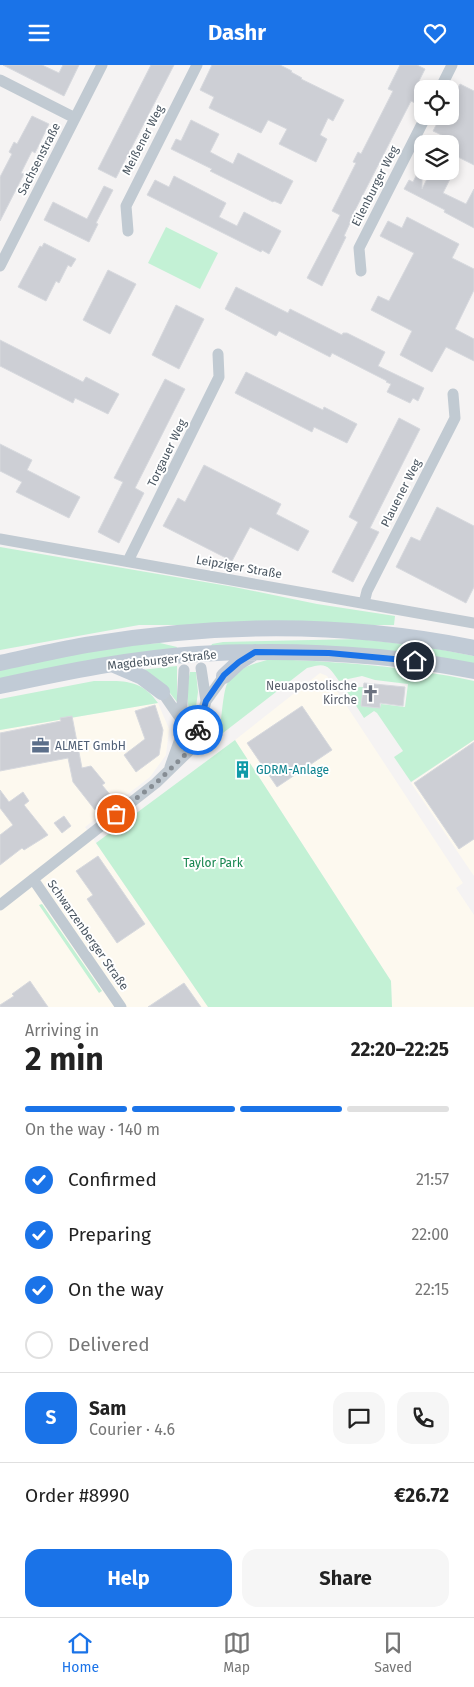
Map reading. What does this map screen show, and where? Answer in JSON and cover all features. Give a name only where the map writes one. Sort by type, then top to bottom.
[{"type":"main road","name":"Magdeburger Straße","points":[[0,663],[95,644],[192,632],[270,628],[382,633],[474,648]]},
{"type":"main road","points":[[192,632],[193,662]]},
{"type":"main road","name":"Magdeburger Straße","points":[[0,686],[112,665],[193,662],[255,652],[329,653],[415,661],[474,671]]},
{"type":"main road","points":[[224,675],[239,662],[255,652]]},
{"type":"main road","points":[[112,665],[142,677],[162,692]]},
{"type":"street","name":"Sachsenstraße","points":[[0,266],[102,65]]},
{"type":"street","name":"Meißener Weg","points":[[128,231],[126,206],[197,65]]},
{"type":"street","points":[[444,80],[452,65]]},
{"type":"street","points":[[0,80],[76,118]]},
{"type":"street","name":"Eilenburger Weg","points":[[361,271],[359,249],[421,125]]},
{"type":"street","name":"Torgauer Weg","points":[[128,561],[219,377],[218,354]]},
{"type":"street","name":"Plauener Weg","points":[[364,603],[367,591],[455,418],[453,394]]},
{"type":"street","name":"Leipziger Straße","points":[[0,539],[474,623]]},
{"type":"street","points":[[193,662],[206,701]]},
{"type":"street","points":[[168,771],[180,739],[193,662]]},
{"type":"street","points":[[2,899],[33,879],[156,783],[188,752],[202,719],[206,701],[224,675]]},
{"type":"street","points":[[162,692],[182,721]]},
{"type":"street","name":"Schwarzenberger Straße","points":[[33,879],[121,1007]]},
{"type":"shaded area","points":[[320,673],[327,676],[463,883],[456,888],[474,915],[474,1007],[392,1007],[391,981],[235,740]]},
{"type":"shaded area","points":[[158,703],[169,729],[166,755],[150,777],[85,827],[208,1007],[0,1007],[0,730]]},
{"type":"shaded area","points":[[474,740],[474,876],[411,783]]},
{"type":"green space","points":[[166,227],[218,253],[200,289],[148,263]]},
{"type":"green space","points":[[0,547],[234,587],[317,604],[395,616],[394,625],[139,625],[0,650]]},
{"type":"green space","points":[[358,639],[422,646],[474,656],[474,666],[210,648],[212,644],[223,642]]},
{"type":"green space","points":[[160,643],[177,647],[176,650],[0,680],[0,669],[99,650]]},
{"type":"green space","points":[[271,659],[373,666],[474,681],[474,740],[411,782],[394,757],[403,751],[377,713],[374,711],[364,718],[346,690],[351,687],[363,687],[361,706],[380,708],[381,704],[405,707],[408,684],[375,680],[362,676],[339,681],[329,668],[323,665],[307,668],[219,736],[224,694],[230,678],[246,667]]},
{"type":"green space","points":[[177,666],[177,702],[162,683],[140,670]]},
{"type":"green space","points":[[190,672],[196,672],[198,692],[195,714],[192,715],[187,688]]},
{"type":"green space","points":[[94,681],[122,681],[138,685],[152,695],[158,703],[0,730],[0,699]]},
{"type":"green space","name":"Taylor Park","points":[[235,740],[391,981],[392,1007],[208,1007],[96,843]]},
{"type":"green space","points":[[42,904],[102,991],[99,993],[39,905]]},
{"type":"building","points":[[3,65],[42,65],[59,73],[63,65],[79,65],[64,96]]},
{"type":"building","points":[[151,65],[174,65],[116,178],[98,169]]},
{"type":"building","points":[[212,65],[280,65],[292,71],[301,79],[344,100],[333,121],[328,118],[320,135],[327,139],[316,162],[279,144],[287,129],[268,120],[261,133],[209,108],[214,97],[200,90]]},
{"type":"building","points":[[400,65],[417,65],[425,69],[420,80],[414,80],[414,102],[411,101],[350,220],[344,236],[346,237],[322,286],[307,278],[340,215],[332,211],[356,163],[353,162],[358,152],[361,154],[393,91],[388,89]]},
{"type":"building","points":[[460,84],[474,91],[474,165],[459,158],[459,135],[442,135],[433,131],[436,125],[459,125]]},
{"type":"building","points":[[32,116],[49,124],[35,153],[32,151],[21,173],[24,174],[0,221],[0,177],[12,154],[9,152],[14,142],[17,144]]},
{"type":"building","points":[[191,120],[219,134],[210,152],[233,164],[238,153],[293,181],[281,204],[273,202],[210,171],[212,169],[171,149],[176,139],[181,141]]},
{"type":"building","points":[[174,176],[226,203],[219,217],[237,226],[244,212],[281,231],[269,254],[262,250],[261,252],[147,195],[155,180],[169,187]]},
{"type":"building","points":[[409,180],[413,182],[414,180],[422,180],[422,189],[426,180],[450,180],[443,193],[466,204],[474,189],[474,228],[444,212],[445,210],[404,189]]},
{"type":"building","points":[[104,186],[113,190],[96,223],[98,224],[89,242],[44,220],[53,202],[87,219]]},
{"type":"building","points":[[407,217],[459,244],[452,258],[474,269],[474,290],[455,329],[474,339],[474,361],[446,347],[432,372],[400,355],[412,331],[371,310],[378,296],[389,301],[414,253],[380,236],[388,221],[402,228]]},
{"type":"building","points":[[44,243],[76,259],[71,267],[68,265],[59,283],[56,281],[46,301],[18,287],[40,246],[42,247]]},
{"type":"building","points":[[108,270],[136,284],[110,334],[83,320]]},
{"type":"building","points":[[236,287],[288,313],[290,309],[342,335],[347,333],[385,352],[378,366],[424,388],[418,401],[413,398],[410,403],[387,392],[391,384],[387,381],[332,353],[330,357],[279,331],[276,336],[225,309]]},
{"type":"building","points":[[176,305],[204,319],[179,369],[152,355]]},
{"type":"building","points":[[0,340],[83,382],[86,377],[119,394],[108,414],[75,398],[73,403],[0,366]]},
{"type":"building","points":[[246,372],[323,410],[324,407],[357,424],[347,443],[314,427],[312,432],[235,393]]},
{"type":"building","points":[[165,379],[185,389],[135,488],[144,493],[119,543],[98,532],[123,482],[114,478]]},
{"type":"building","points":[[399,418],[420,429],[370,528],[379,532],[353,582],[332,572],[358,522],[349,517]]},
{"type":"building","points":[[0,444],[32,460],[27,470],[80,497],[69,518],[16,492],[22,482],[0,471]]},
{"type":"building","points":[[204,465],[281,504],[276,514],[309,531],[298,551],[250,527],[232,561],[163,526],[178,498],[185,502]]},
{"type":"building","points":[[437,507],[474,526],[474,587],[466,603],[396,567],[411,537],[420,541]]},
{"type":"building","points":[[364,683],[405,687],[403,706],[380,703],[380,708],[361,706]]},
{"type":"building","points":[[155,705],[163,730],[159,755],[136,772],[124,755],[145,739],[135,711]]},
{"type":"building","points":[[302,706],[332,750],[277,787],[247,743]]},
{"type":"building","points":[[72,716],[82,768],[91,766],[105,783],[102,785],[112,797],[95,810],[73,782],[68,758],[0,771],[0,733],[61,721],[60,718]]},
{"type":"building","points":[[474,742],[474,839],[459,849],[414,783]]},
{"type":"building","points":[[0,790],[9,802],[23,792],[29,801],[24,805],[48,835],[24,850],[22,848],[0,865],[0,835],[13,825],[0,808]]},
{"type":"building","points":[[64,816],[71,826],[62,833],[54,823]]},
{"type":"building","points":[[98,856],[145,924],[117,943],[87,899],[93,895],[76,871]]},
{"type":"building","points":[[30,981],[48,1007],[0,1007],[0,1005],[14,996],[12,994]]},
{"type":"building","points":[[184,983],[201,1007],[148,1007]]},
{"type":"way so far","points":[[116,814],[156,783],[188,752],[198,730]]},
{"type":"place","name":"Neuapostolische Kirche","points":[[371,693]]},
{"type":"place","name":"ALMET GmbH","points":[[41,746]]},
{"type":"place","name":"GDRM-Anlage","points":[[242,770]]},
{"type":"route","points":[[198,730],[204,714],[206,701],[224,675],[239,662],[255,652],[329,653],[415,661]]}]
